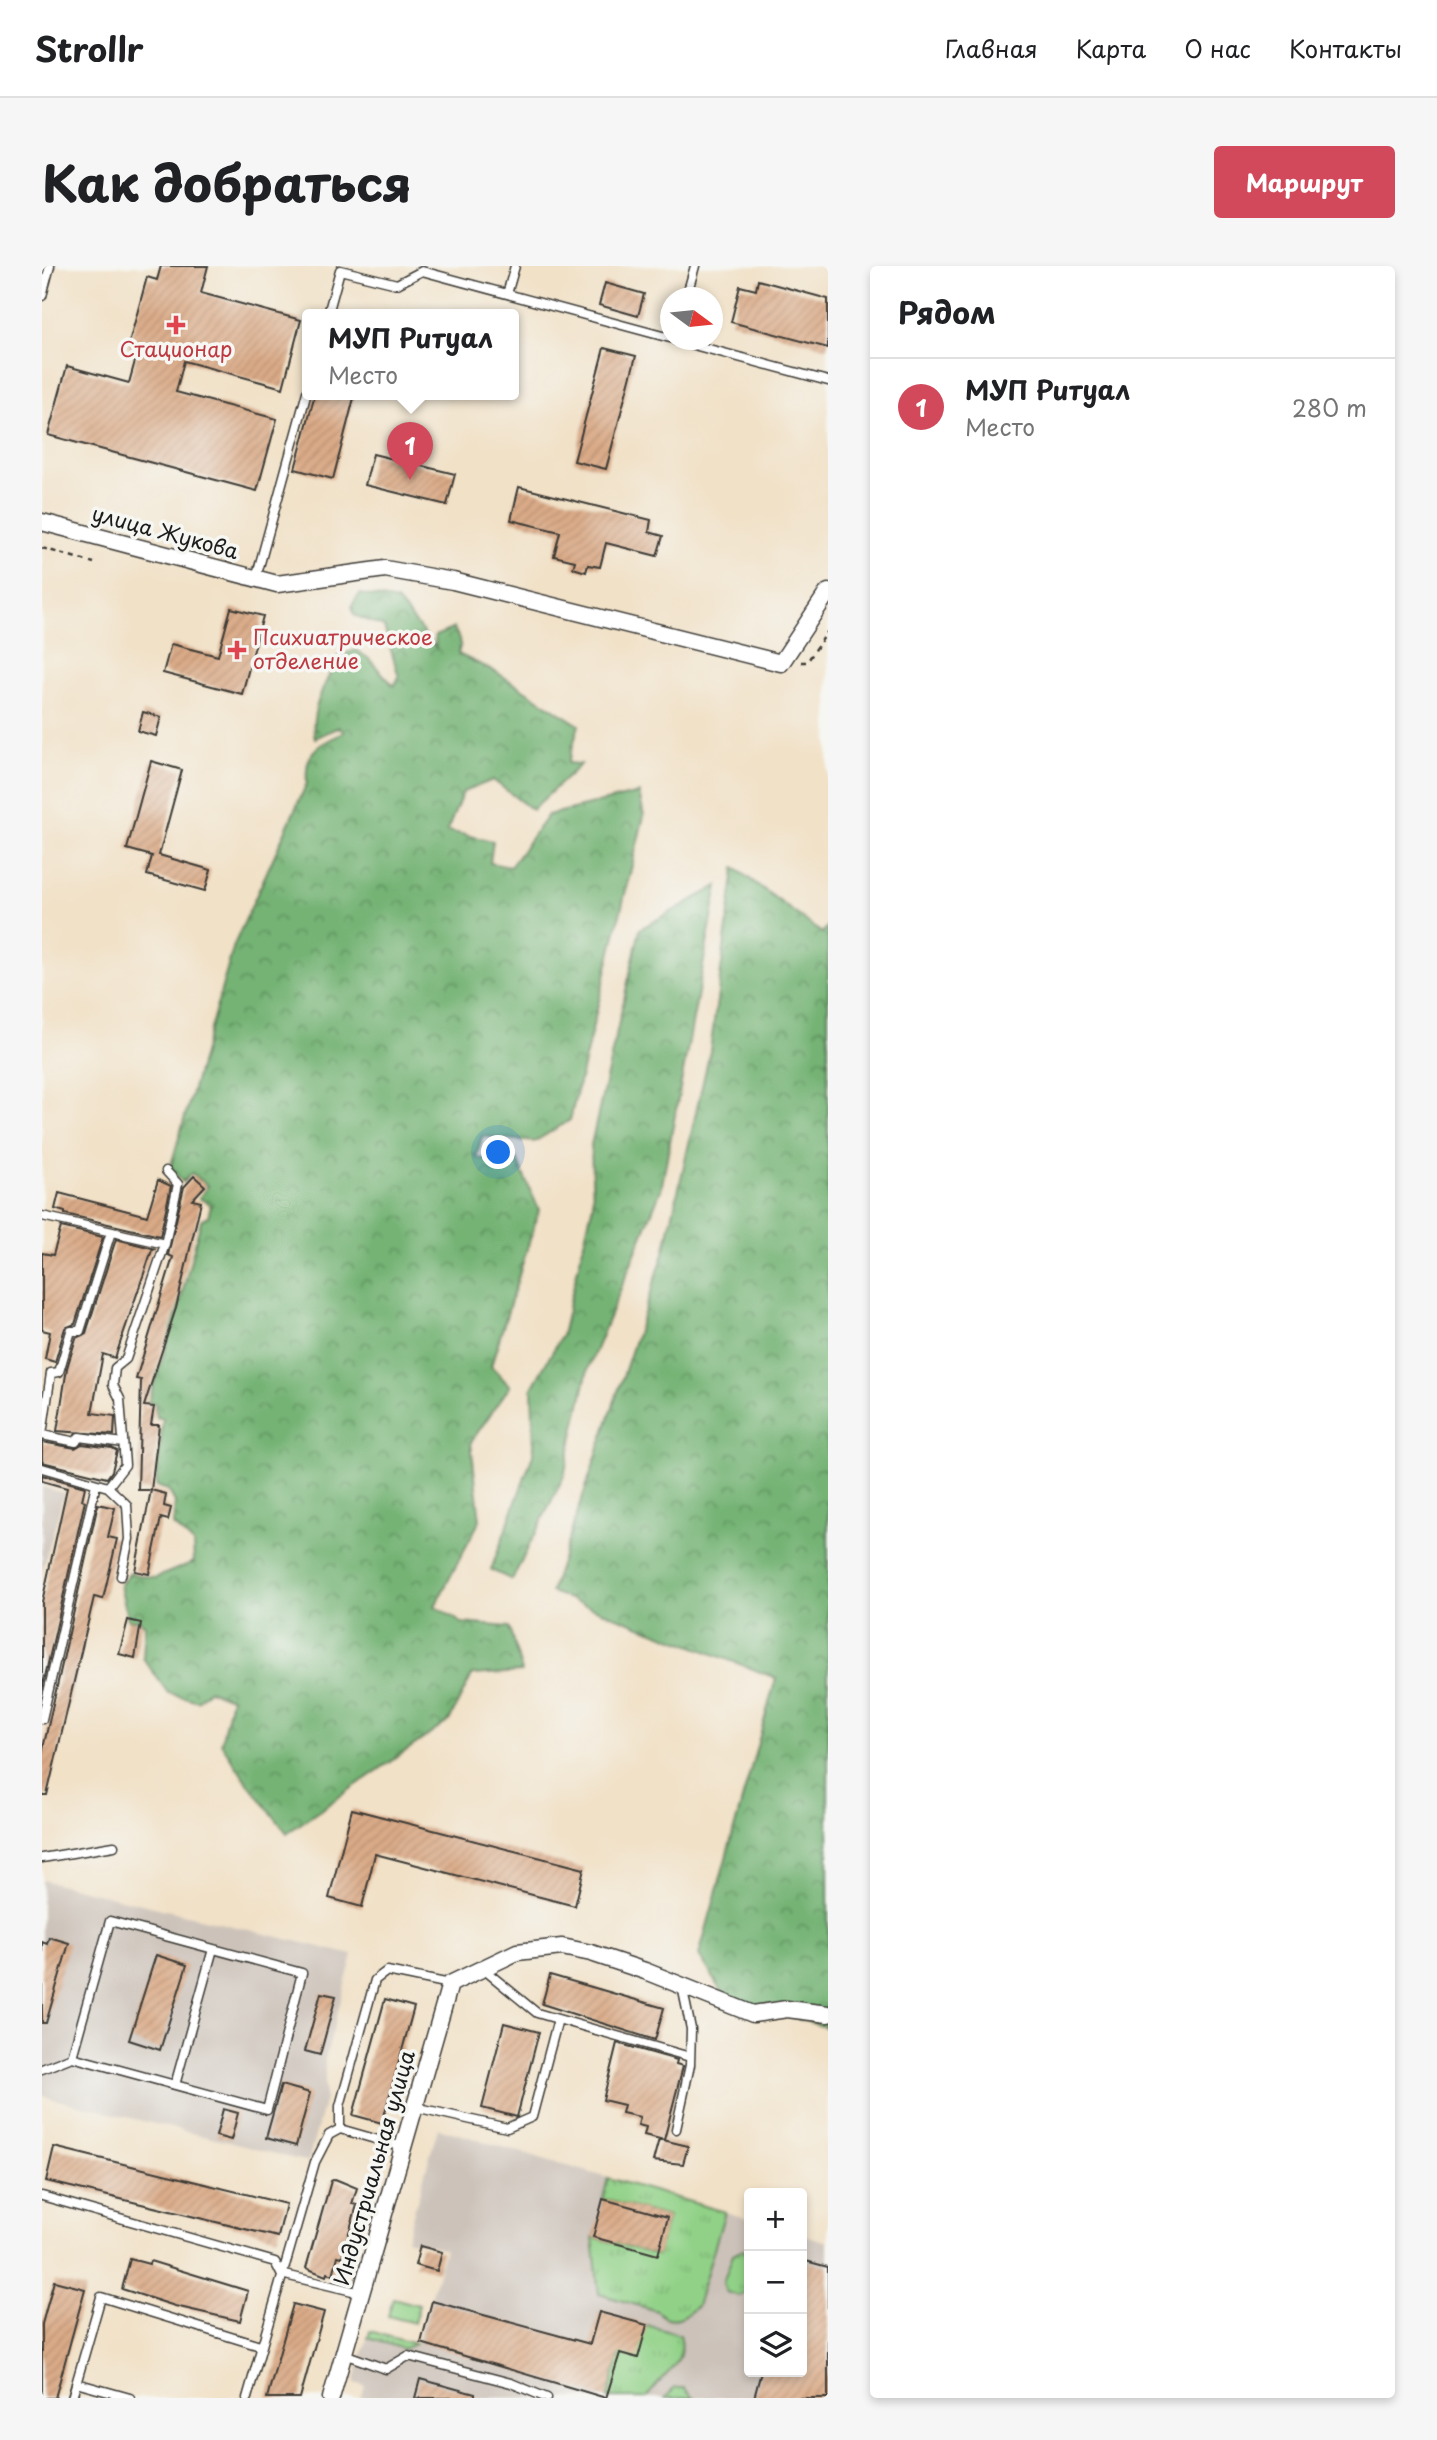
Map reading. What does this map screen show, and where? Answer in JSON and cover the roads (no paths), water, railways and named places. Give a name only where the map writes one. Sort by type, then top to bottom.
[{"type":"street","name":"улица Жукова","points":[[42,522],[277,584],[385,569],[453,581],[780,663],[828,592]]},
{"type":"street","points":[[450,1984],[517,1952],[562,1947],[591,1952],[753,2014],[787,2009],[828,2014]]},
{"type":"street","name":"Индустриальная улица","points":[[331,2398],[450,1984]]},
{"type":"lane","points":[[42,296],[50,266]]},
{"type":"lane","points":[[507,294],[515,266]]},
{"type":"lane","points":[[689,287],[695,266]]},
{"type":"lane","points":[[329,309],[340,270],[397,284],[422,271],[660,335]]},
{"type":"lane","points":[[714,350],[828,381]]},
{"type":"lane","points":[[256,579],[305,400]]},
{"type":"lane","points":[[108,1487],[125,1465],[120,1399],[113,1385],[116,1368],[126,1359],[165,1244],[178,1184],[166,1171]]},
{"type":"lane","points":[[42,1216],[165,1244]]},
{"type":"lane","points":[[111,1232],[80,1331],[71,1331],[59,1372],[51,1373],[42,1435],[76,1442],[79,1437],[123,1443]]},
{"type":"lane","points":[[42,1468],[108,1487],[127,1506],[130,1539],[121,1576]]},
{"type":"lane","points":[[42,1719],[96,1484]]},
{"type":"lane","points":[[42,1858],[114,1846]]},
{"type":"lane","points":[[42,2069],[72,2057],[267,2110],[302,1973],[110,1921],[72,2057]]},
{"type":"lane","points":[[175,2085],[213,1949]]},
{"type":"lane","points":[[482,1968],[537,2014],[690,2057]]},
{"type":"lane","points":[[340,2129],[340,2105],[374,1980],[387,1971],[450,1984]]},
{"type":"lane","points":[[676,2129],[690,2057],[691,2029],[682,1986]]},
{"type":"lane","points":[[415,2107],[507,2128],[532,2117],[558,2020]]},
{"type":"lane","points":[[247,2398],[281,2274],[316,2162],[329,2135],[340,2129],[403,2147]]},
{"type":"lane","points":[[42,2196],[275,2262],[281,2274]]},
{"type":"lane","points":[[281,2274],[361,2293]]},
{"type":"lane","points":[[72,2398],[101,2297],[260,2346]]},
{"type":"lane","points":[[344,2354],[386,2369],[408,2356],[510,2383],[548,2398]]},
{"type":"lane","points":[[76,2383],[130,2398]]},
{"type":"place","name":"Стационар","points":[[176,325]]},
{"type":"place","name":"МУП Ритуал","points":[[410,480]]},
{"type":"place","name":"Психиатрическое отделение","points":[[237,650]]}]
